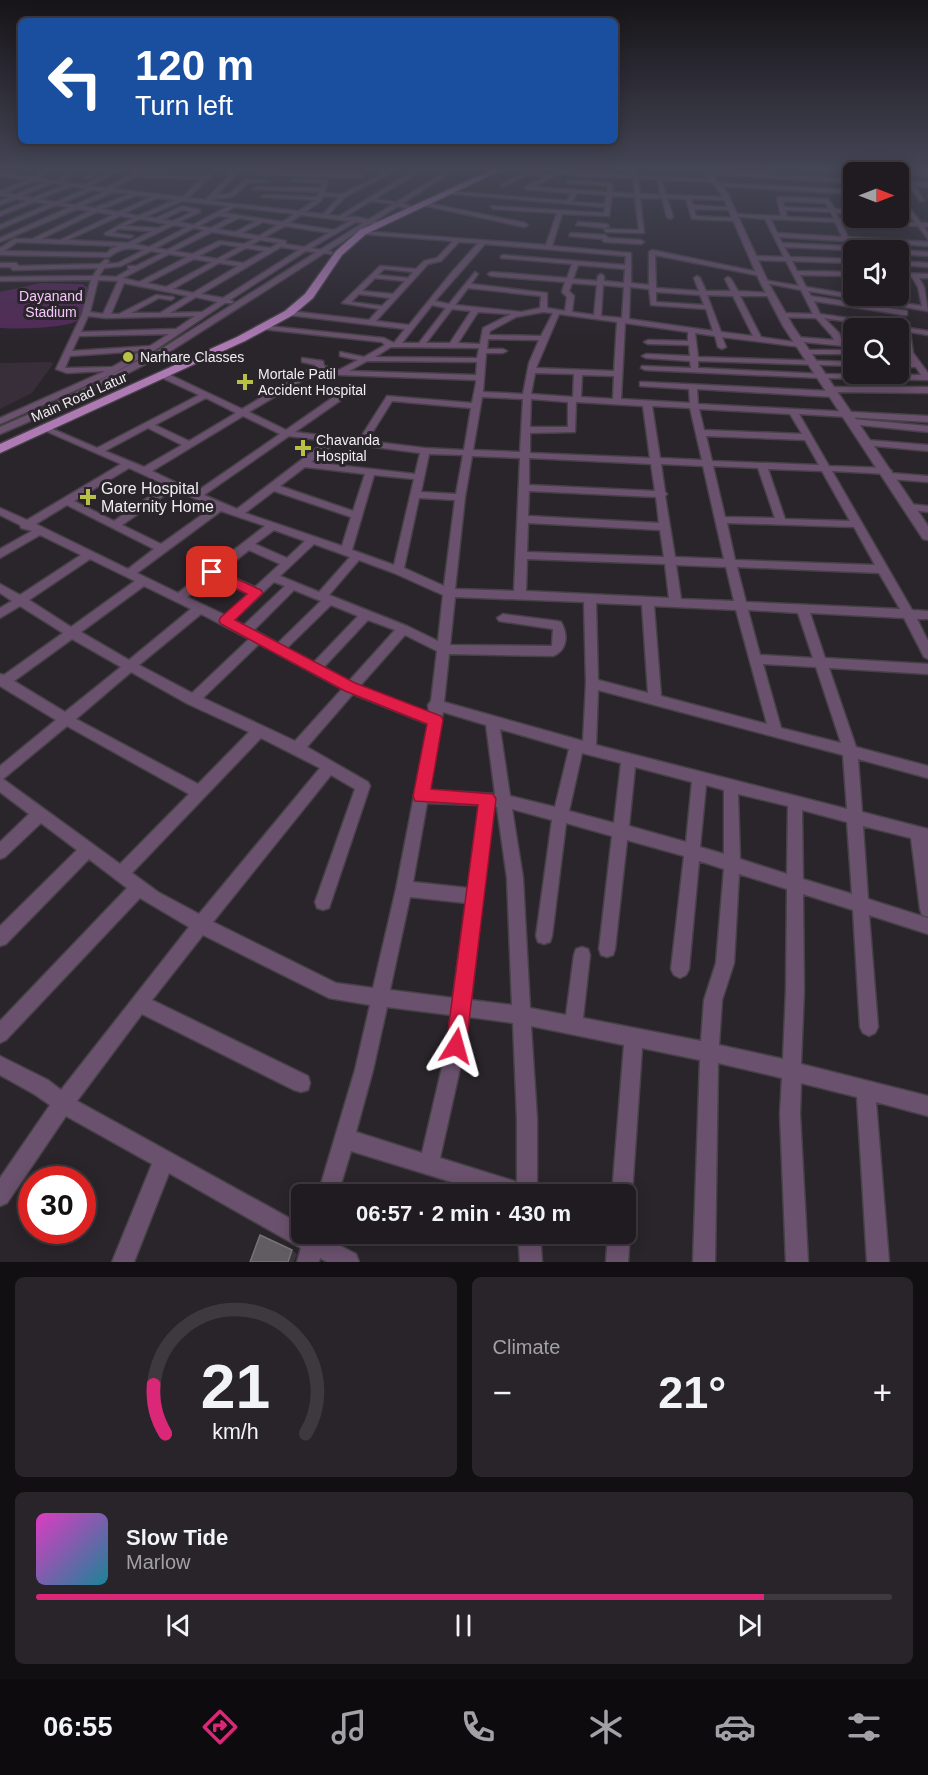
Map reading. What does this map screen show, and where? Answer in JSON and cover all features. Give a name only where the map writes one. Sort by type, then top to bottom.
[{"type":"main road","name":"Main Road Latur","points":[[0,443],[283,310],[297,299],[318,251],[362,227]]},
{"type":"main road","name":"Main Road Latur","points":[[0,449],[163,375],[289,313],[309,296],[356,231]]},
{"type":"street","points":[[0,240],[29,227]]},
{"type":"street","points":[[33,241],[62,227]]},
{"type":"street","points":[[61,242],[92,227]]},
{"type":"street","points":[[130,236],[106,234],[117,227],[158,231]]},
{"type":"street","points":[[117,368],[60,370],[86,314],[95,278],[109,255],[113,250],[169,227]]},
{"type":"street","points":[[119,265],[191,227]]},
{"type":"street","points":[[197,227],[318,251]]},
{"type":"street","points":[[106,316],[119,280],[219,227]]},
{"type":"street","points":[[140,284],[250,227]]},
{"type":"street","points":[[167,289],[279,227]]},
{"type":"street","points":[[299,227],[337,232],[352,227]]},
{"type":"street","points":[[302,233],[313,227]]},
{"type":"street","points":[[524,227],[520,236],[524,241],[584,250]]},
{"type":"street","points":[[549,245],[555,227]]},
{"type":"street","points":[[584,227],[629,254],[617,374],[617,401]]},
{"type":"street","points":[[597,317],[606,227]]},
{"type":"street","points":[[568,313],[571,296],[565,292],[584,250],[605,238],[642,232],[642,227]]},
{"type":"street","points":[[738,227],[782,315],[846,413],[889,473],[928,536]]},
{"type":"street","points":[[771,227],[818,316],[836,335],[839,344]]},
{"type":"street","points":[[811,227],[813,237]]},
{"type":"street","points":[[840,227],[844,239]]},
{"type":"street","points":[[863,228],[870,240]]},
{"type":"street","points":[[411,230],[452,237],[457,240]]},
{"type":"street","points":[[0,431],[217,314],[251,288],[356,231],[534,246],[549,245]]},
{"type":"street","points":[[0,423],[43,409],[130,370],[318,251],[337,232]]},
{"type":"street","points":[[571,235],[641,242]]},
{"type":"street","points":[[775,235],[870,240]]},
{"type":"street","points":[[198,237],[272,250]]},
{"type":"street","points":[[162,315],[293,237]]},
{"type":"street","points":[[0,240],[129,245],[244,265]]},
{"type":"street","points":[[0,252],[16,240]]},
{"type":"street","points":[[370,323],[426,262],[439,260],[457,240]]},
{"type":"street","points":[[340,373],[393,345],[483,242]]},
{"type":"street","points":[[909,243],[928,244]]},
{"type":"street","points":[[481,288],[512,244]]},
{"type":"street","points":[[780,245],[843,248]]},
{"type":"street","points":[[506,290],[534,246]]},
{"type":"street","points":[[536,292],[560,248]]},
{"type":"street","points":[[0,252],[109,255]]},
{"type":"street","points":[[709,307],[653,304],[652,252],[802,288],[843,293]]},
{"type":"street","points":[[909,253],[928,254]]},
{"type":"street","points":[[0,278],[31,254]]},
{"type":"street","points":[[503,257],[628,267]]},
{"type":"street","points":[[754,258],[843,261]]},
{"type":"street","points":[[384,308],[346,303],[390,262],[423,265]]},
{"type":"street","points":[[909,264],[928,265]]},
{"type":"street","points":[[0,265],[119,265],[138,268]]},
{"type":"street","points":[[382,267],[418,271]]},
{"type":"street","points":[[794,273],[843,274]]},
{"type":"street","points":[[421,345],[475,274]]},
{"type":"street","points":[[491,274],[704,293],[770,294]]},
{"type":"street","points":[[373,276],[410,280]]},
{"type":"street","points":[[808,298],[903,308],[927,308],[921,287],[914,276]]},
{"type":"street","points":[[909,277],[928,276]]},
{"type":"street","points":[[0,278],[119,280],[234,303]]},
{"type":"street","points":[[697,278],[722,347]]},
{"type":"street","points":[[728,279],[758,339]]},
{"type":"street","points":[[217,282],[227,284]]},
{"type":"street","points":[[237,286],[251,288]]},
{"type":"street","points":[[467,286],[545,294],[543,309]]},
{"type":"street","points":[[486,310],[491,289]]},
{"type":"street","points":[[514,338],[517,291]]},
{"type":"street","points":[[357,292],[394,296]]},
{"type":"street","points":[[120,316],[158,296],[174,298],[183,293]]},
{"type":"street","points":[[78,334],[185,330],[204,314],[234,303]]},
{"type":"street","points":[[430,303],[475,310],[517,313],[543,309],[687,326],[758,339],[843,349]]},
{"type":"street","points":[[898,306],[903,308]]},
{"type":"street","points":[[903,308],[904,318]]},
{"type":"street","points":[[453,345],[475,310]]},
{"type":"street","points":[[520,595],[527,396],[531,370],[557,312]]},
{"type":"street","points":[[289,313],[410,327]]},
{"type":"street","points":[[331,1184],[364,1070],[404,889],[421,796],[435,713],[460,497],[478,394],[482,348],[486,330],[517,313]]},
{"type":"street","points":[[86,314],[120,316],[217,314]]},
{"type":"street","points":[[782,315],[843,320]]},
{"type":"street","points":[[322,334],[336,319]]},
{"type":"street","points":[[687,326],[696,371],[694,405],[741,607],[775,730]]},
{"type":"street","points":[[262,327],[384,340],[393,345],[453,345],[503,351]]},
{"type":"street","points":[[909,330],[928,333]]},
{"type":"street","points":[[117,368],[124,333]]},
{"type":"street","points":[[747,337],[751,348]]},
{"type":"street","points":[[343,354],[364,360],[482,348],[514,338],[544,338]]},
{"type":"street","points":[[648,342],[692,344]]},
{"type":"street","points":[[801,345],[843,346]]},
{"type":"street","points":[[67,354],[155,348]]},
{"type":"street","points":[[909,352],[925,372]]},
{"type":"street","points":[[646,356],[843,364]]},
{"type":"street","points":[[305,360],[320,363],[319,367]]},
{"type":"street","points":[[145,471],[319,367],[340,373],[480,378]]},
{"type":"street","points":[[0,423],[117,368]]},
{"type":"street","points":[[645,368],[822,376],[925,372]]},
{"type":"street","points":[[909,368],[925,372]]},
{"type":"street","points":[[531,370],[617,374]]},
{"type":"street","points":[[525,430],[572,430],[578,372]]},
{"type":"street","points":[[163,375],[286,433],[425,451],[826,469],[889,473],[928,479]]},
{"type":"street","points":[[643,384],[832,392],[928,390]]},
{"type":"street","points":[[196,496],[351,389]]},
{"type":"street","points":[[478,394],[928,419]]},
{"type":"street","points":[[98,451],[206,395]]},
{"type":"street","points":[[362,442],[390,398],[476,406]]},
{"type":"street","points":[[647,403],[662,494],[676,604]]},
{"type":"street","points":[[793,411],[908,614],[928,654]]},
{"type":"street","points":[[853,422],[928,429]]},
{"type":"street","points":[[148,425],[188,444]]},
{"type":"street","points":[[45,429],[145,471],[237,514],[398,570],[450,593],[928,615]]},
{"type":"street","points":[[701,433],[808,437]]},
{"type":"street","points":[[237,514],[334,439]]},
{"type":"street","points":[[867,443],[928,448]]},
{"type":"street","points":[[398,570],[425,451]]},
{"type":"street","points":[[25,526],[129,464]]},
{"type":"street","points":[[303,464],[418,477]]},
{"type":"street","points":[[762,466],[781,522]]},
{"type":"street","points":[[279,648],[325,598],[352,554],[357,516],[370,472]]},
{"type":"street","points":[[115,525],[174,485]]},
{"type":"street","points":[[272,487],[357,516]]},
{"type":"street","points":[[524,489],[662,494]]},
{"type":"street","points":[[414,495],[460,497]]},
{"type":"street","points":[[67,501],[162,549]]},
{"type":"street","points":[[129,573],[220,507]]},
{"type":"street","points":[[909,507],[928,509]]},
{"type":"street","points":[[0,511],[25,526],[90,554],[252,634],[350,687],[435,713],[492,722],[923,835],[928,909]]},
{"type":"street","points":[[522,519],[666,527]]},
{"type":"street","points":[[721,520],[857,524]]},
{"type":"street","points":[[180,598],[271,527]]},
{"type":"street","points":[[0,554],[39,531]]},
{"type":"street","points":[[226,621],[312,540]]},
{"type":"street","points":[[247,545],[289,563]]},
{"type":"street","points":[[0,614],[90,554]]},
{"type":"street","points":[[520,555],[882,569]]},
{"type":"street","points":[[212,572],[257,593]]},
{"type":"street","points":[[274,578],[403,629],[442,648],[554,651],[558,648],[560,631],[557,625],[503,618]]},
{"type":"street","points":[[144,580],[2,680],[65,719],[200,792]]},
{"type":"street","points":[[193,700],[293,585]]},
{"type":"street","points":[[0,588],[71,633],[130,666],[193,700],[297,748],[363,786],[323,902]]},
{"type":"street","points":[[544,936],[560,816],[583,746],[592,683],[590,599]]},
{"type":"street","points":[[648,602],[655,699]]},
{"type":"street","points":[[0,774],[200,608]]},
{"type":"street","points":[[803,610],[850,751],[869,1027]]},
{"type":"street","points":[[316,668],[366,614]]},
{"type":"street","points":[[297,748],[403,629]]},
{"type":"street","points":[[756,659],[928,669]]},
{"type":"street","points":[[592,683],[928,772]]},
{"type":"street","points":[[492,722],[496,800],[514,879],[527,1119],[525,1184]]},
{"type":"street","points":[[121,874],[259,731]]},
{"type":"street","points":[[607,949],[629,758]]},
{"type":"street","points":[[0,1196],[62,1103],[200,924],[329,767]]},
{"type":"street","points":[[680,969],[700,777]]},
{"type":"street","points":[[0,784],[139,887],[200,924],[335,992],[521,1015],[794,1071],[928,1106]]},
{"type":"street","points":[[704,1262],[713,1000],[725,963],[732,865],[731,785]]},
{"type":"street","points":[[421,796],[496,800],[560,816],[692,852],[928,926]]},
{"type":"street","points":[[429,1164],[456,1046],[476,896],[496,800]]},
{"type":"street","points":[[795,802],[794,1071],[790,1114],[797,1262]]},
{"type":"street","points":[[0,852],[40,814]]},
{"type":"street","points":[[0,938],[88,850]]},
{"type":"street","points":[[0,1034],[139,887]]},
{"type":"street","points":[[404,889],[476,896]]},
{"type":"street","points":[[573,1026],[582,955]]},
{"type":"street","points":[[139,1003],[301,1083]]},
{"type":"street","points":[[623,1184],[634,1037]]},
{"type":"street","points":[[0,1065],[312,1246],[348,1262]]},
{"type":"street","points":[[866,1090],[878,1262]]},
{"type":"street","points":[[345,1139],[493,1184]]},
{"type":"street","points":[[123,1262],[164,1160]]},
{"type":"street","points":[[530,1244],[531,1262]]},
{"type":"street","points":[[616,1262],[618,1244]]},
{"type":"shaded area","points":[[51,362],[53,364],[32,393],[0,409],[0,363]]},
{"type":"green space","name":"Dayanand Stadium","points":[[41,283],[82,284],[88,288],[79,319],[54,327],[0,328],[0,292]]},
{"type":"building","points":[[260,1235],[292,1250],[288,1262],[250,1262]]},
{"type":"place","name":"Narhare Classes","points":[[128,357]]},
{"type":"place","name":"Mortale Patil Accident Hospital","points":[[245,382]]},
{"type":"place","name":"Chavanda Hospital","points":[[303,448]]},
{"type":"place","name":"Gore Hospital Maternity Home","points":[[88,497]]},
{"type":"route","points":[[212,572],[257,593],[226,621],[350,687],[435,720],[421,796],[487,799],[456,1046]]}]
